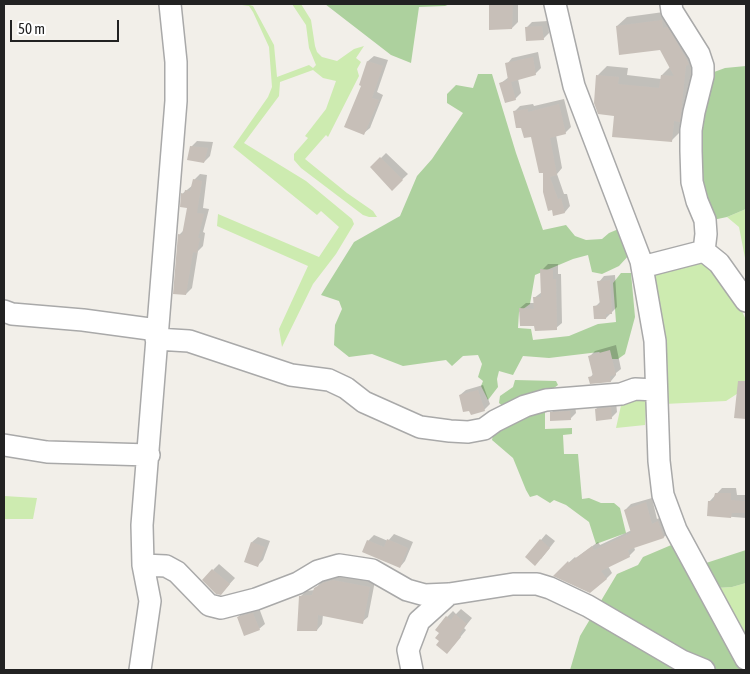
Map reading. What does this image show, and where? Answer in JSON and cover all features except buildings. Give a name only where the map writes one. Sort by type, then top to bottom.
[{"type":"street","points":[[140,670],[150,601],[142,564],[142,525],[176,101],[176,62],[170,4]]},
{"type":"street","points":[[555,4],[574,86],[638,250],[642,267],[655,341],[660,479],[669,513],[676,530],[746,659]]},
{"type":"street","points":[[671,4],[672,11],[699,54],[703,66],[703,76],[691,130],[691,151],[692,182],[704,220],[706,234],[704,251]]},
{"type":"street","points":[[642,267],[704,251]]},
{"type":"street","points":[[704,251],[718,262],[746,302]]},
{"type":"street","points":[[4,311],[12,314],[83,320],[189,341],[290,375],[330,380],[346,388],[364,402],[420,427],[450,431],[468,432],[484,429],[525,406],[546,400],[621,394],[635,389],[656,390]]},
{"type":"street","points":[[4,445],[47,452],[149,455]]},
{"type":"street","points":[[142,564],[166,566],[177,572],[209,605],[221,608],[256,599],[298,583],[318,571],[340,565],[372,570],[407,590],[425,595],[448,594],[513,584],[537,584],[588,606],[682,661],[704,670]]},
{"type":"street","points":[[412,670],[408,650],[419,621],[448,594]]},
{"type":"street","points":[[733,670],[746,665]]},
{"type":"green space","points":[[292,4],[301,4],[311,20],[315,46],[317,52],[322,57],[337,61],[354,49],[364,46],[356,58],[361,62],[357,69],[359,76],[328,137],[326,135],[305,159],[373,211],[377,217],[363,215],[301,168],[294,160],[294,154],[308,138],[305,136],[326,109],[336,81],[323,78],[313,70],[280,82],[279,96],[244,143],[306,181],[352,219],[354,224],[336,254],[313,284],[282,347],[279,329],[308,266],[217,226],[218,214],[319,257],[339,227],[321,211],[317,215],[233,147],[268,97],[272,87],[269,47],[253,12],[249,6],[242,5],[253,6],[274,45],[277,77],[309,65],[313,68],[316,65],[309,48],[306,25]]},
{"type":"green space","points":[[325,4],[450,4],[445,6],[419,7],[411,63],[391,55]]},
{"type":"green space","points":[[746,66],[746,209],[727,217],[708,221],[699,202],[695,79],[725,68]]},
{"type":"green space","points":[[478,74],[492,74],[516,153],[543,230],[566,225],[575,236],[586,240],[602,239],[609,233],[621,228],[630,254],[619,266],[602,274],[592,272],[588,255],[573,259],[535,275],[530,304],[519,312],[518,328],[531,329],[533,340],[569,336],[598,324],[616,322],[613,283],[621,273],[631,273],[635,317],[625,354],[618,359],[607,359],[599,352],[549,358],[523,356],[513,375],[499,371],[498,387],[488,400],[481,386],[483,381],[478,377],[482,364],[478,355],[463,356],[452,366],[446,360],[403,366],[372,354],[349,357],[334,345],[335,325],[342,309],[339,301],[321,295],[354,242],[400,216],[417,176],[432,159],[463,113],[447,103],[447,94],[456,85],[473,88]]},
{"type":"green space","points":[[746,209],[746,263],[739,227],[727,217]]},
{"type":"green space","points":[[704,255],[741,309],[746,320],[746,388],[726,401],[664,404],[650,271]]},
{"type":"green space","points":[[515,380],[556,381],[558,385],[543,396],[540,412],[545,412],[545,429],[572,428],[572,434],[563,435],[564,454],[578,454],[582,499],[589,498],[601,503],[614,503],[620,508],[626,533],[596,544],[589,522],[566,505],[554,500],[550,503],[537,495],[530,497],[513,458],[492,440],[495,424],[505,408],[499,403],[500,396],[513,387]]},
{"type":"green space","points":[[647,392],[645,425],[616,428],[622,401]]},
{"type":"green space","points":[[4,496],[37,498],[33,519],[4,519]]},
{"type":"green space","points":[[676,543],[742,669],[570,670],[580,636],[617,574],[638,565],[643,557]]},
{"type":"green space","points":[[746,550],[746,583],[732,587],[716,588],[703,564]]},
{"type":"green space","points":[[746,583],[746,645],[716,588],[732,587]]}]
